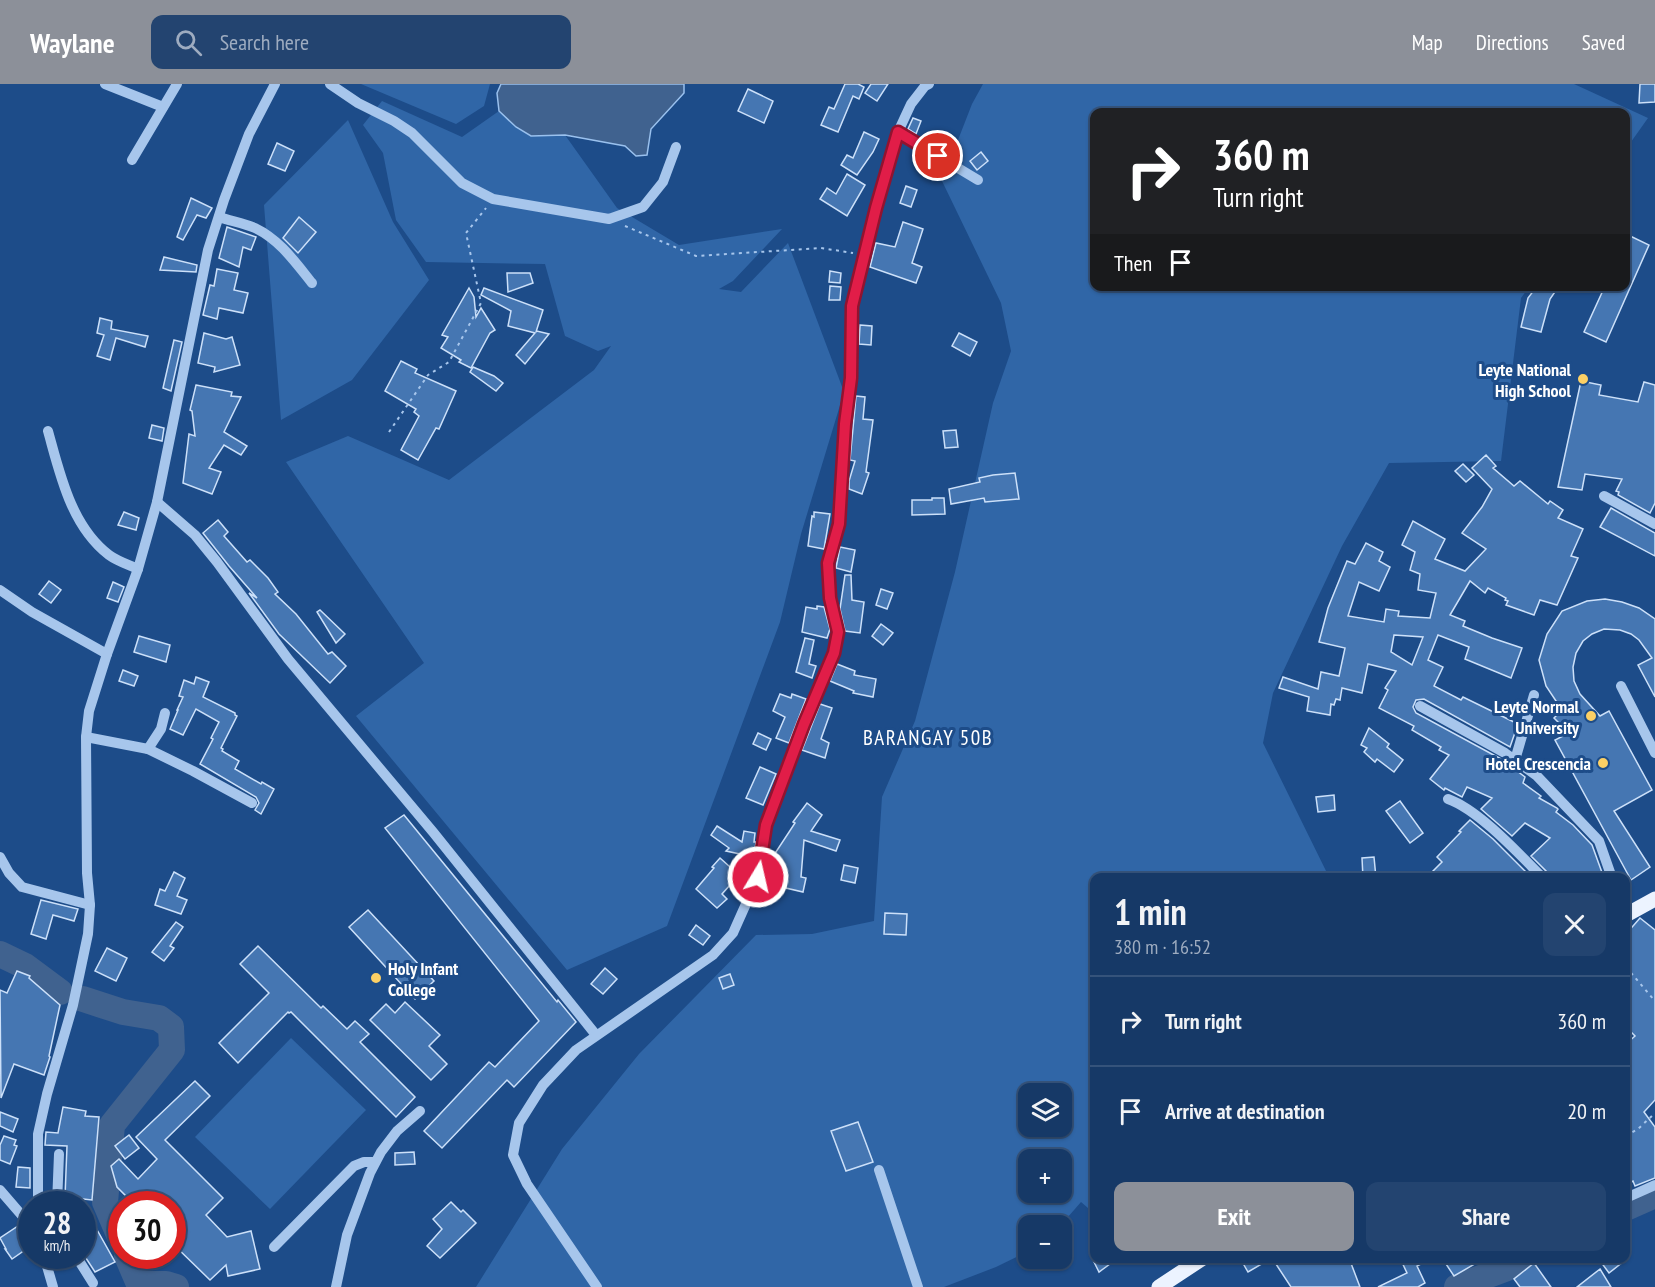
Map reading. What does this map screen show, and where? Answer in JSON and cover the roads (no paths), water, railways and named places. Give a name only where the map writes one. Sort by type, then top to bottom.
[{"type":"main road","points":[[1630,913],[1655,899]]},
{"type":"main road","points":[[1159,1287],[1195,1263]]},
{"type":"street","points":[[105,84],[163,107]]},
{"type":"street","points":[[132,160],[177,84]]},
{"type":"street","points":[[38,1191],[38,1134],[78,985],[88,934],[90,905],[87,873],[86,737],[89,711],[138,569],[157,502],[208,250],[249,134],[275,84]]},
{"type":"street","points":[[330,84],[358,103],[412,133],[462,183],[493,199],[609,219],[643,207],[663,182],[676,147]]},
{"type":"street","points":[[597,1287],[527,1184],[513,1155],[519,1123],[543,1085],[576,1050],[713,955],[733,933],[758,877],[766,825],[834,653],[838,632],[830,598],[828,563],[839,524],[845,424],[851,378],[852,306],[876,208],[898,132],[911,104],[929,84]]},
{"type":"street","points":[[898,132],[978,180]]},
{"type":"street","points":[[219,217],[254,228],[273,240],[290,255],[312,283]]},
{"type":"street","points":[[48,431],[65,489],[89,538],[111,556],[138,569]]},
{"type":"street","points":[[1604,495],[1655,524]]},
{"type":"street","points":[[157,502],[195,535],[288,659],[433,832],[596,1035]]},
{"type":"street","points":[[0,590],[32,612],[107,654]]},
{"type":"street","points":[[1621,686],[1655,753]]},
{"type":"street","points":[[1515,760],[1534,694]]},
{"type":"street","points":[[1420,706],[1496,747],[1537,776],[1599,842],[1610,873]]},
{"type":"street","points":[[148,749],[157,736],[165,713]]},
{"type":"street","points":[[86,737],[148,749],[252,803]]},
{"type":"street","points":[[1448,799],[1460,803],[1498,834],[1538,873]]},
{"type":"street","points":[[0,857],[9,873],[22,887],[90,905]]},
{"type":"street","points":[[336,1287],[347,1235],[375,1162],[397,1131],[420,1111]]},
{"type":"street","points":[[58,1191],[59,1154]]},
{"type":"street","points":[[274,1246],[354,1166],[364,1161],[375,1162]]},
{"type":"street","points":[[879,1170],[918,1287]]},
{"type":"street","points":[[1630,1196],[1655,1185]]},
{"type":"street","points":[[0,1190],[18,1211]]},
{"type":"street","points":[[48,1269],[53,1287]]},
{"type":"street","points":[[84,1269],[93,1283]]},
{"type":"waterway","points":[[0,954],[25,966],[60,992]]},
{"type":"waterway","points":[[83,999],[123,1012],[159,1018],[171,1027],[172,1050],[112,1125],[105,1202],[108,1209]]},
{"type":"waterway","points":[[1630,1206],[1655,1195]]},
{"type":"waterway","points":[[1457,1287],[1515,1263]]},
{"type":"waterway","points":[[133,1269],[139,1284],[166,1284],[176,1287]]},
{"type":"place","name":"Leyte National High School","points":[[1583,379]]},
{"type":"place","name":"Leyte Normal University","points":[[1591,716]]},
{"type":"place","name":"Hotel Crescencia","points":[[1603,763]]},
{"type":"place","name":"Holy Infant College","points":[[376,978]]},
{"type":"district","name":"BARANGAY 50B","points":[[928,737]]}]
